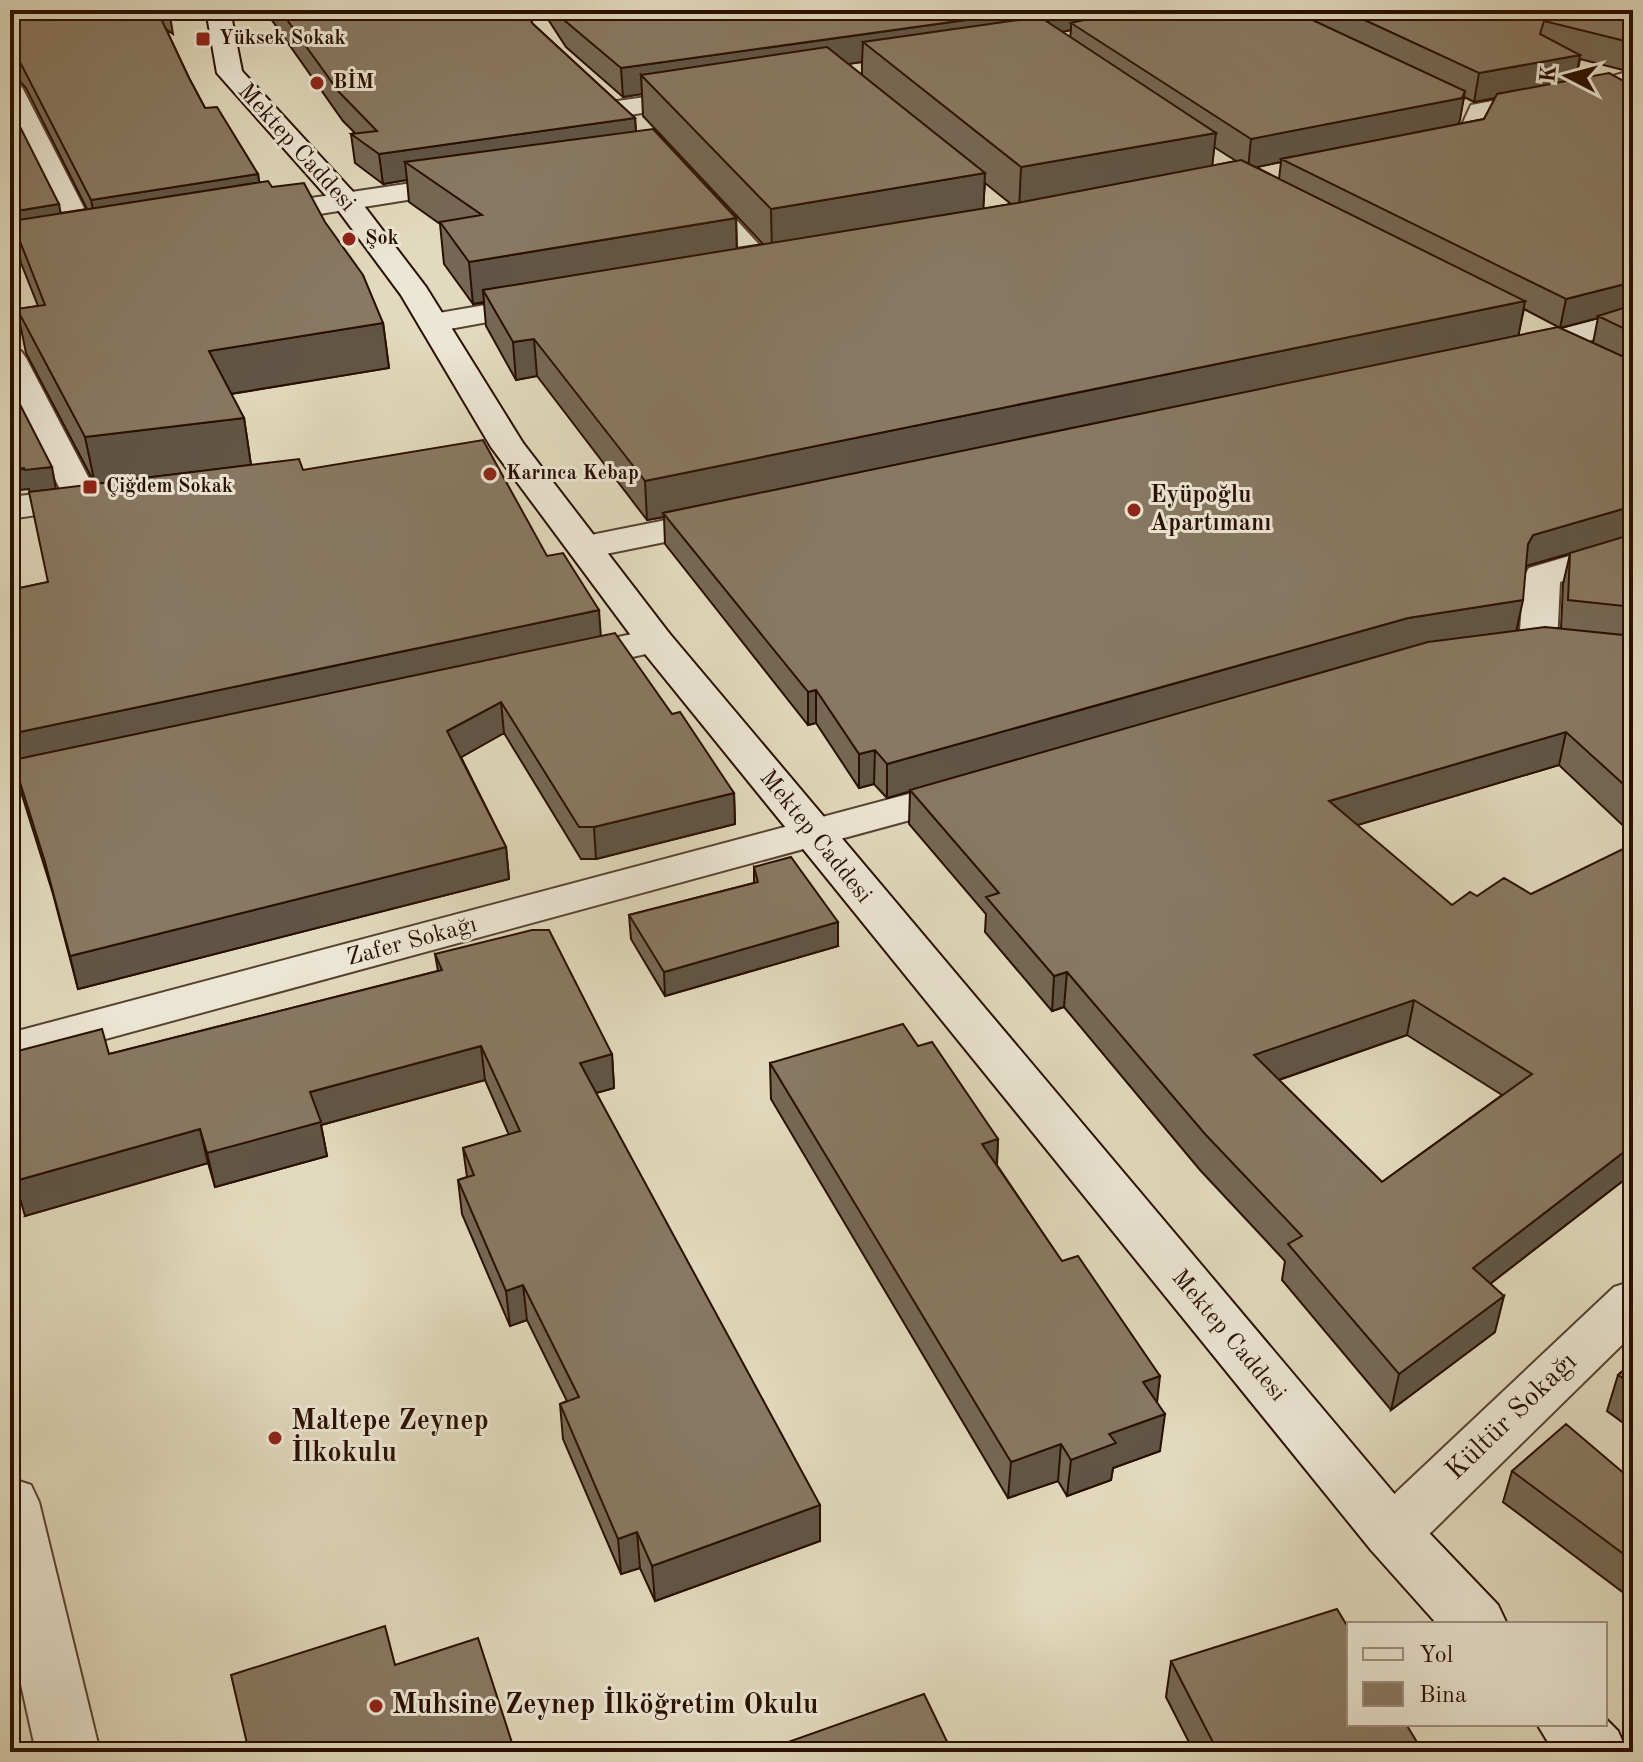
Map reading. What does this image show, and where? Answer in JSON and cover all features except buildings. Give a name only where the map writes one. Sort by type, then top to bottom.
[{"type":"street","name":"Mektep Caddesi","points":[[218,10],[230,73],[345,200],[415,293],[433,323],[492,449],[586,547],[655,641],[814,835],[1392,1533],[1474,1622]]},
{"type":"street","points":[[1395,152],[1470,136],[1480,111],[1594,90],[1633,78]]},
{"type":"street","points":[[10,89],[87,243]]},
{"type":"street","points":[[1594,90],[1633,109]]},
{"type":"street","points":[[595,92],[626,118],[726,93]]},
{"type":"street","points":[[1449,102],[1477,116]]},
{"type":"street","points":[[682,178],[765,268]]},
{"type":"street","points":[[223,220],[487,180]]},
{"type":"street","points":[[10,253],[117,238]]},
{"type":"street","points":[[735,273],[797,262]]},
{"type":"street","points":[[433,323],[569,300]]},
{"type":"street","points":[[1492,356],[1554,343],[1633,319]]},
{"type":"street","points":[[1512,321],[1593,362]]},
{"type":"street","points":[[10,358],[82,499]]},
{"type":"street","points":[[10,508],[130,493]]},
{"type":"street","points":[[586,547],[753,513]]},
{"type":"street","points":[[1538,646],[1542,576],[1633,548]]},
{"type":"street","points":[[532,667],[655,641]]},
{"type":"street","name":"Zafer Sokağı","points":[[12,1041],[814,835],[994,783]]},
{"type":"street","name":"Kültür Sokağı","points":[[1392,1533],[1633,1301]]},
{"type":"street","points":[[10,1502],[68,1752]]},
{"type":"street","points":[[1571,1726],[1595,1752]]},
{"type":"place","name":"Yüksek Sokak","points":[[203,39]]},
{"type":"place","name":"BİM","points":[[317,83]]},
{"type":"place","name":"Şok","points":[[349,239]]},
{"type":"place","name":"Karınca Kebap","points":[[490,474]]},
{"type":"place","name":"Çiğdem Sokak","points":[[90,487]]},
{"type":"place","name":"Eyüpoğlu Apartımanı","points":[[1134,510]]},
{"type":"place","name":"Maltepe Zeynep İlkokulu","points":[[275,1438]]},
{"type":"place","name":"Muhsine Zeynep İlköğretim Okulu","points":[[376,1706]]}]
